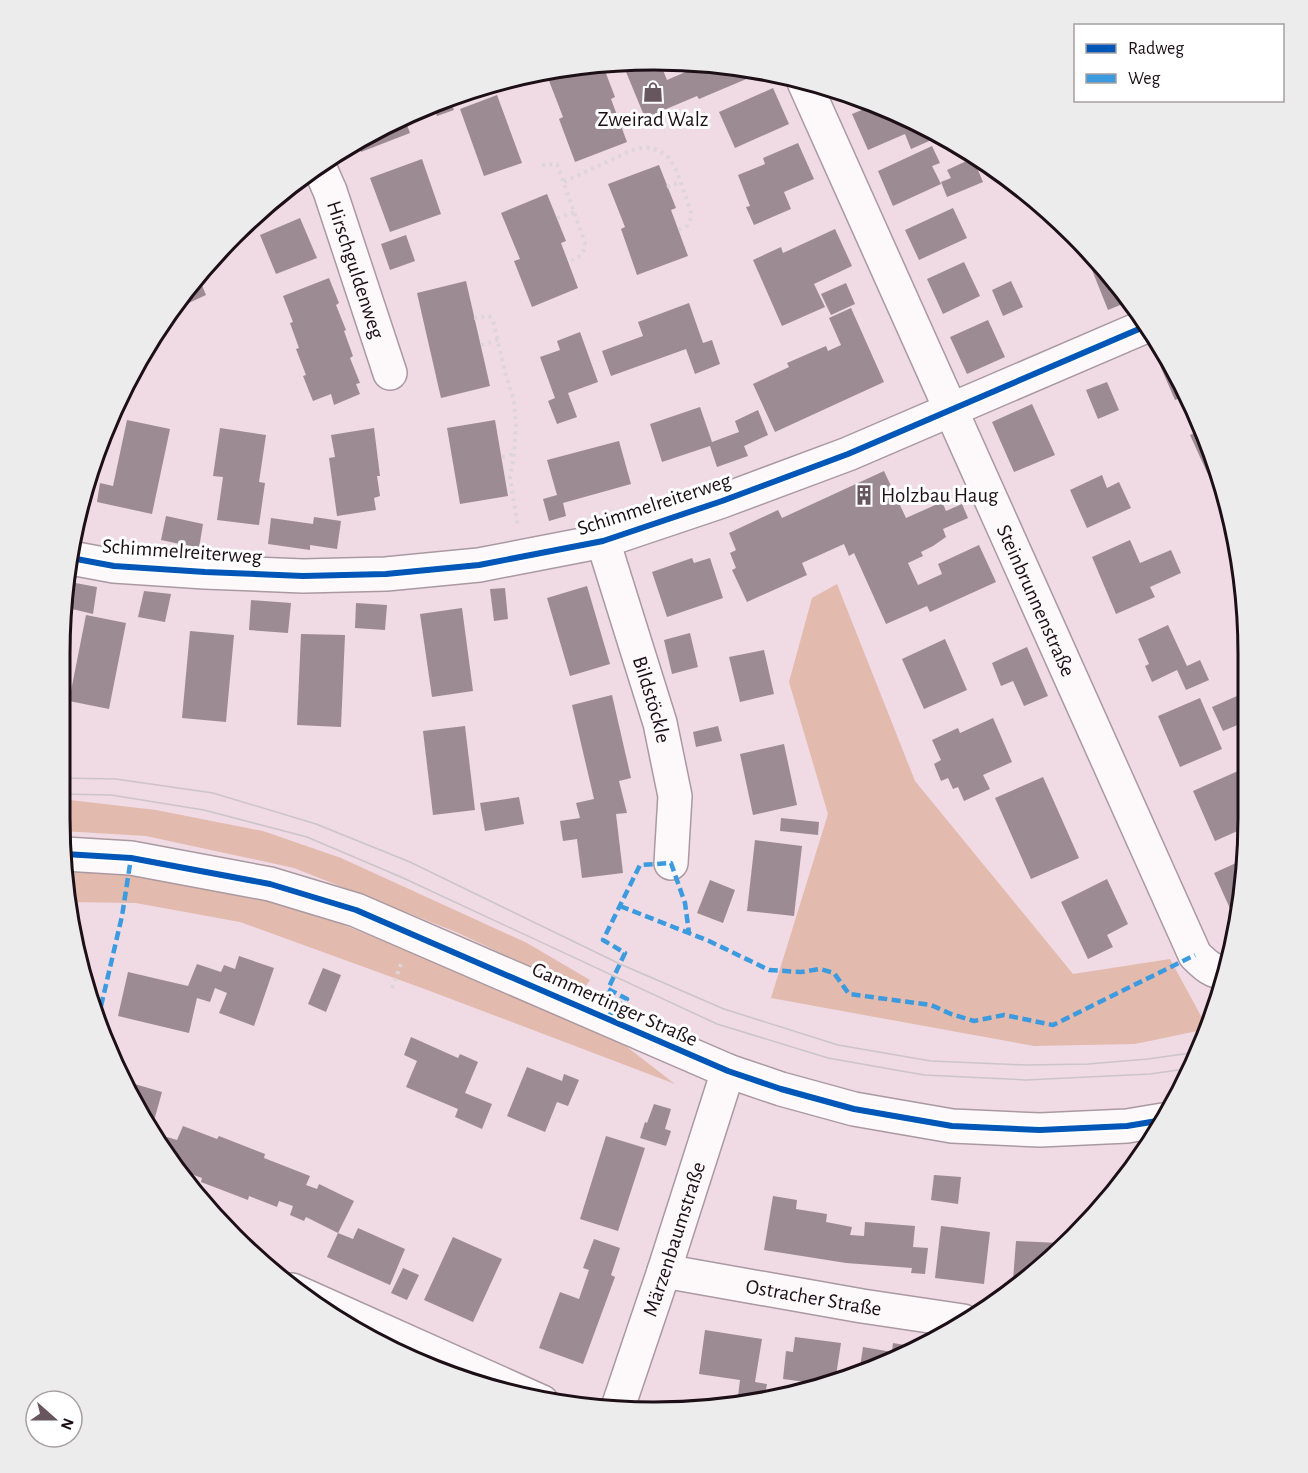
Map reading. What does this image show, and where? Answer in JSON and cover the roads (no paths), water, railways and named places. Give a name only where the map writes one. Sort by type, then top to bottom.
[{"type":"street","name":"Steinbrunnenstraße","points":[[808,91],[1195,955],[1209,968],[1218,971]]},
{"type":"street","name":"Hirschguldenweg","points":[[323,174],[330,190],[390,374]]},
{"type":"street","name":"Schimmelreiterweg","points":[[78,559],[126,567],[205,572],[303,576],[386,574],[479,565],[603,541],[722,501],[848,454],[1138,329]]},
{"type":"street","name":"Bildstöckle","points":[[603,541],[660,723],[675,796],[671,863]]},
{"type":"street","name":"Gammertinger Straße","points":[[72,854],[131,858],[270,884],[356,910],[728,1071],[780,1089],[854,1109],[952,1126],[1040,1130],[1127,1126],[1152,1122]]},
{"type":"street","name":"Märzenbaumstraße","points":[[620,1401],[728,1071]]},
{"type":"street","name":"Ostracher Straße","points":[[664,1271],[953,1320]]},
{"type":"street","points":[[347,1315],[493,1380]]},
{"type":"tram line","points":[[70,778],[116,779],[213,793],[316,824],[410,862],[620,964],[724,1009],[838,1045],[931,1061],[1026,1065],[1088,1064],[1188,1053]]},
{"type":"tram line","points":[[70,794],[111,795],[204,810],[307,837],[401,877],[717,1024],[828,1058],[924,1075],[1026,1080],[1150,1074],[1180,1070]]},
{"type":"place","name":"Zweirad Walz","points":[[653,92]]},
{"type":"place","name":"Holzbau Haug","points":[[864,495]]}]
